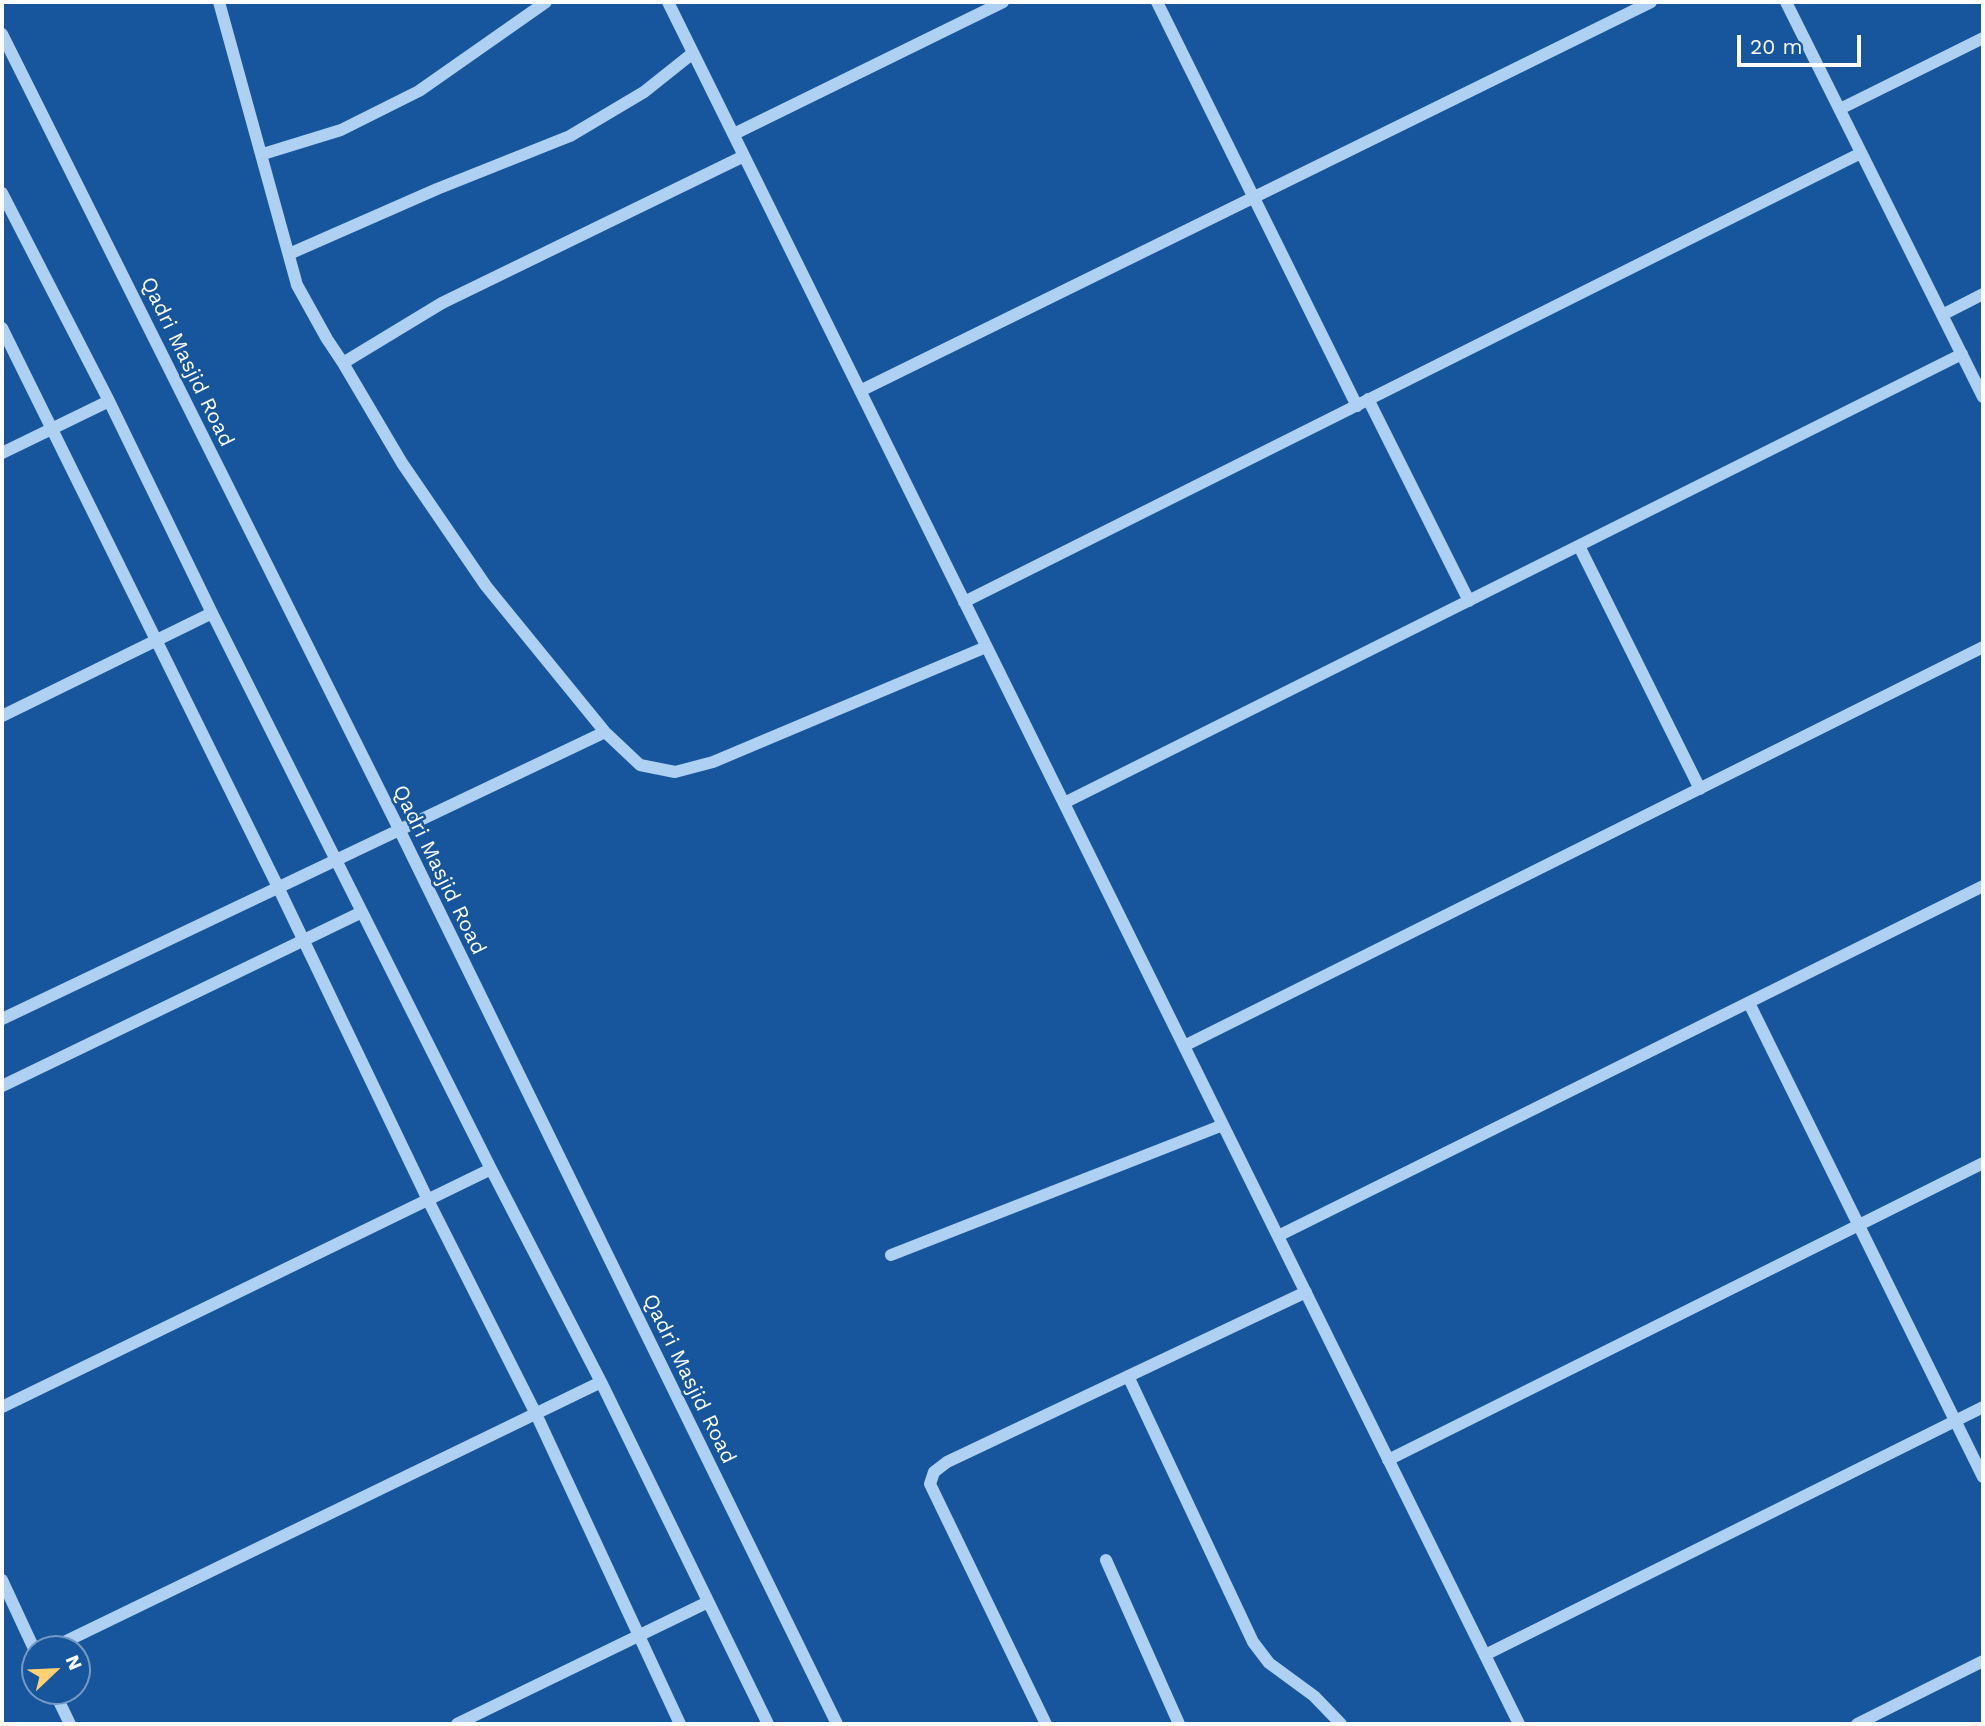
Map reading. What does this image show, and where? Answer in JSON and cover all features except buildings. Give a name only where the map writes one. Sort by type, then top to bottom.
[{"type":"street","points":[[219,2],[297,285],[327,340],[402,463],[486,586],[605,732],[640,765],[675,772],[713,762],[986,647]]},
{"type":"street","points":[[263,154],[341,130],[419,91],[546,2]]},
{"type":"street","points":[[668,2],[1519,1724]]},
{"type":"street","points":[[734,134],[1003,2]]},
{"type":"street","points":[[1157,2],[1254,198],[1469,601]]},
{"type":"street","points":[[860,391],[1651,2]]},
{"type":"street","points":[[1786,2],[1983,397]]},
{"type":"street","name":"Qadri Masjid Road","points":[[2,34],[399,829],[837,1724]]},
{"type":"street","points":[[1840,109],[1983,38]]},
{"type":"street","points":[[289,254],[437,189],[570,136],[644,92],[693,53]]},
{"type":"street","points":[[964,602],[1861,153]]},
{"type":"street","points":[[343,363],[442,303],[744,156]]},
{"type":"street","points":[[2,193],[109,401],[212,613],[491,1169],[601,1382],[768,1724]]},
{"type":"street","points":[[1942,315],[1983,294]]},
{"type":"street","points":[[2,328],[278,887],[428,1200],[536,1414],[680,1724]]},
{"type":"street","points":[[1064,803],[1962,354]]},
{"type":"street","points":[[2,453],[109,401]]},
{"type":"street","points":[[1579,545],[1700,789]]},
{"type":"street","points":[[2,716],[212,613]]},
{"type":"street","points":[[1184,1046],[1983,647]]},
{"type":"street","points":[[2,1018],[605,732]]},
{"type":"street","points":[[1278,1236],[1983,887]]},
{"type":"street","points":[[2,1086],[362,912]]},
{"type":"street","points":[[1749,1003],[1983,1477]]},
{"type":"street","points":[[891,1255],[1223,1125]]},
{"type":"street","points":[[1388,1460],[1983,1163]]},
{"type":"street","points":[[2,1407],[491,1169]]},
{"type":"street","points":[[1046,1724],[930,1484],[934,1472],[947,1462],[1306,1292]]},
{"type":"street","points":[[1128,1376],[1253,1642],[1269,1663],[1314,1696],[1341,1724]]},
{"type":"street","points":[[79,1635],[601,1382]]},
{"type":"street","points":[[1485,1655],[1983,1406]]},
{"type":"street","points":[[1106,1560],[1179,1724]]},
{"type":"street","points":[[2,1580],[28,1635]]},
{"type":"street","points":[[457,1724],[708,1602]]},
{"type":"street","points":[[1857,1724],[1983,1661]]},
{"type":"street","points":[[61,1705],[70,1724]]}]
